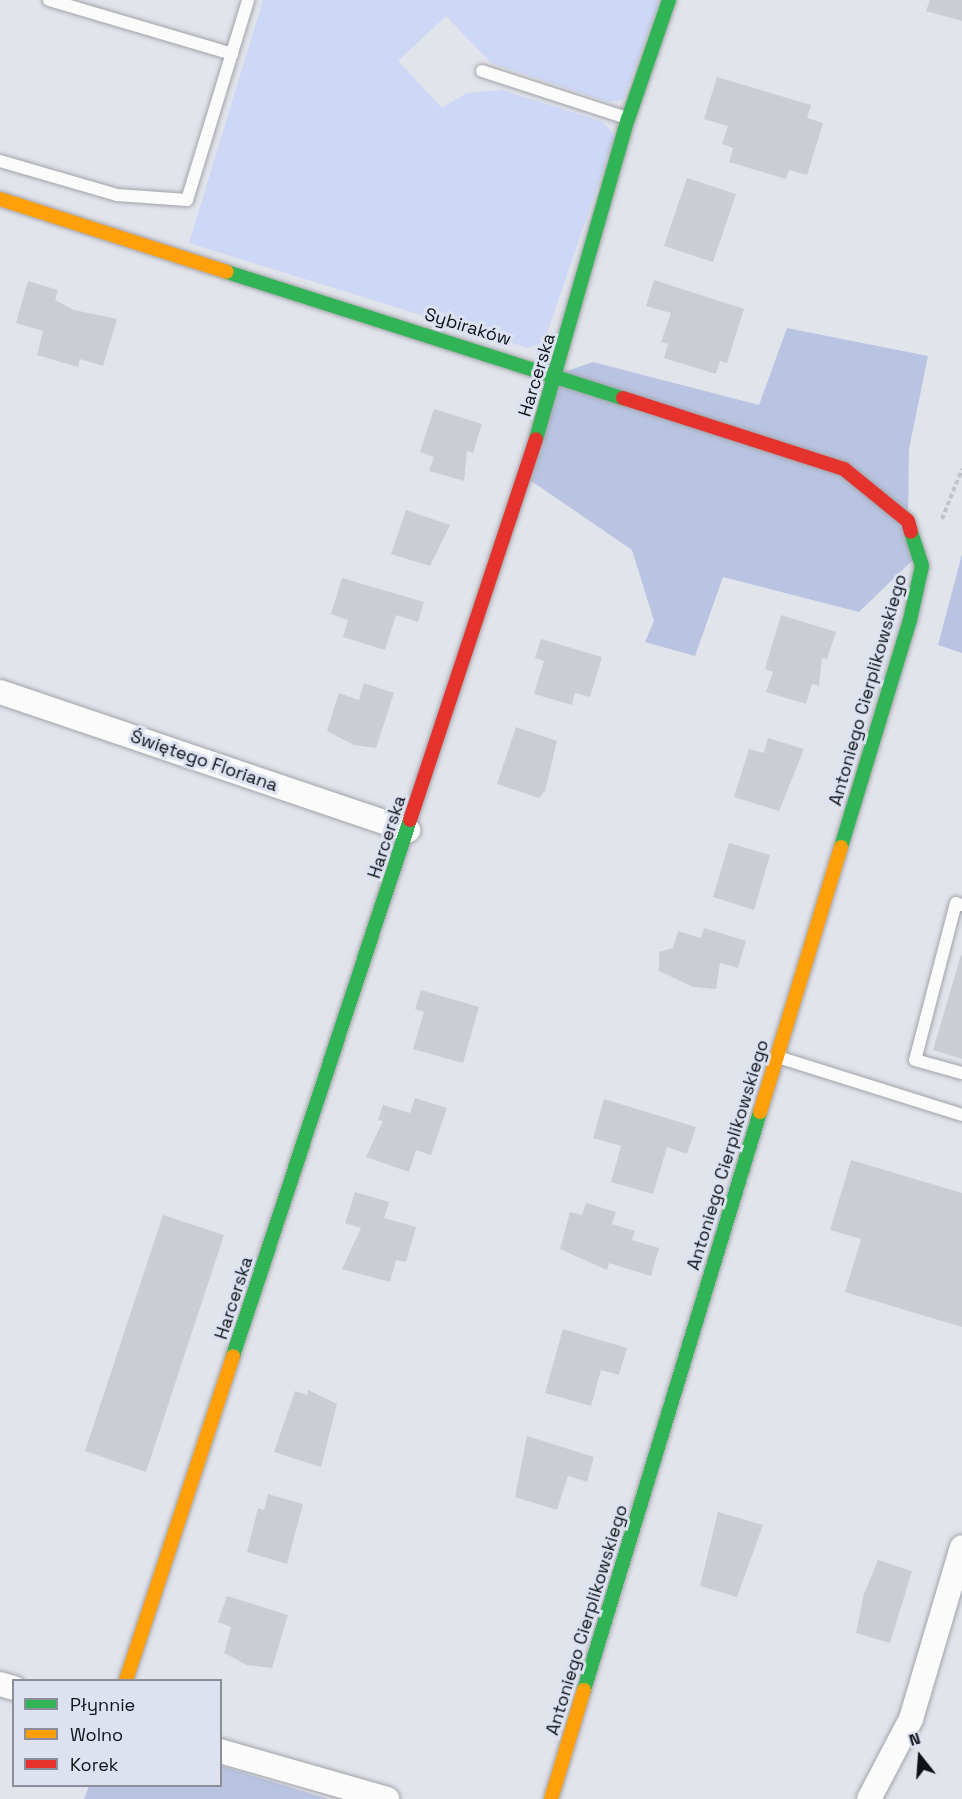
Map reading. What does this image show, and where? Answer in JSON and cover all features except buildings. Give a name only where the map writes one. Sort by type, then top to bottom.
[{"type":"street","name":"Harcerska","points":[[126,1679],[558,374],[628,119],[669,0]]},
{"type":"street","name":"Sybiraków","points":[[0,199],[558,374],[844,469],[908,521]]},
{"type":"street","name":"Antoniego Cierplikowskiego","points":[[551,1799],[910,620],[922,566],[908,521]]},
{"type":"street","name":"Świętego Floriana","points":[[0,692],[408,830]]},
{"type":"street","points":[[869,1799],[911,1719],[962,1547]]},
{"type":"street","points":[[222,1752],[387,1799]]},
{"type":"lane","points":[[49,0],[232,54]]},
{"type":"lane","points":[[0,161],[117,195],[187,200],[248,0]]},
{"type":"lane","points":[[482,71],[628,119]]},
{"type":"lane","points":[[962,905],[956,903],[915,1060],[962,1073]]},
{"type":"lane","points":[[777,1056],[962,1115]]},
{"type":"shaded area","points":[[263,0],[660,0],[623,100],[608,102],[491,63],[446,16],[398,61],[442,108],[467,93],[502,90],[601,121],[610,129],[614,138],[544,342],[528,348],[189,243]]},
{"type":"shaded area","points":[[787,328],[928,356],[909,449],[908,521],[918,555],[859,612],[723,577],[695,656],[645,642],[654,621],[632,550],[524,476],[558,374],[593,362],[759,405]]},
{"type":"shaded area","points":[[962,554],[962,653],[938,645]]},
{"type":"shaded area","points":[[222,1766],[328,1799],[84,1799],[89,1787],[222,1787]]},
{"type":"traffic: fast","points":[[536,439],[628,119],[669,0]]},
{"type":"traffic: fast","points":[[227,272],[623,398]]},
{"type":"traffic: fast","points":[[841,847],[910,620],[922,566],[911,532]]},
{"type":"traffic: fast","points":[[233,1356],[410,820]]},
{"type":"traffic: fast","points":[[584,1690],[760,1112]]},
{"type":"traffic: slow","points":[[0,199],[227,272]]},
{"type":"traffic: slow","points":[[760,1112],[841,847]]},
{"type":"traffic: slow","points":[[126,1679],[233,1356]]},
{"type":"traffic: slow","points":[[551,1799],[584,1690]]},
{"type":"traffic: jam","points":[[623,398],[844,469],[908,521],[911,532]]},
{"type":"traffic: jam","points":[[410,820],[536,439]]}]
